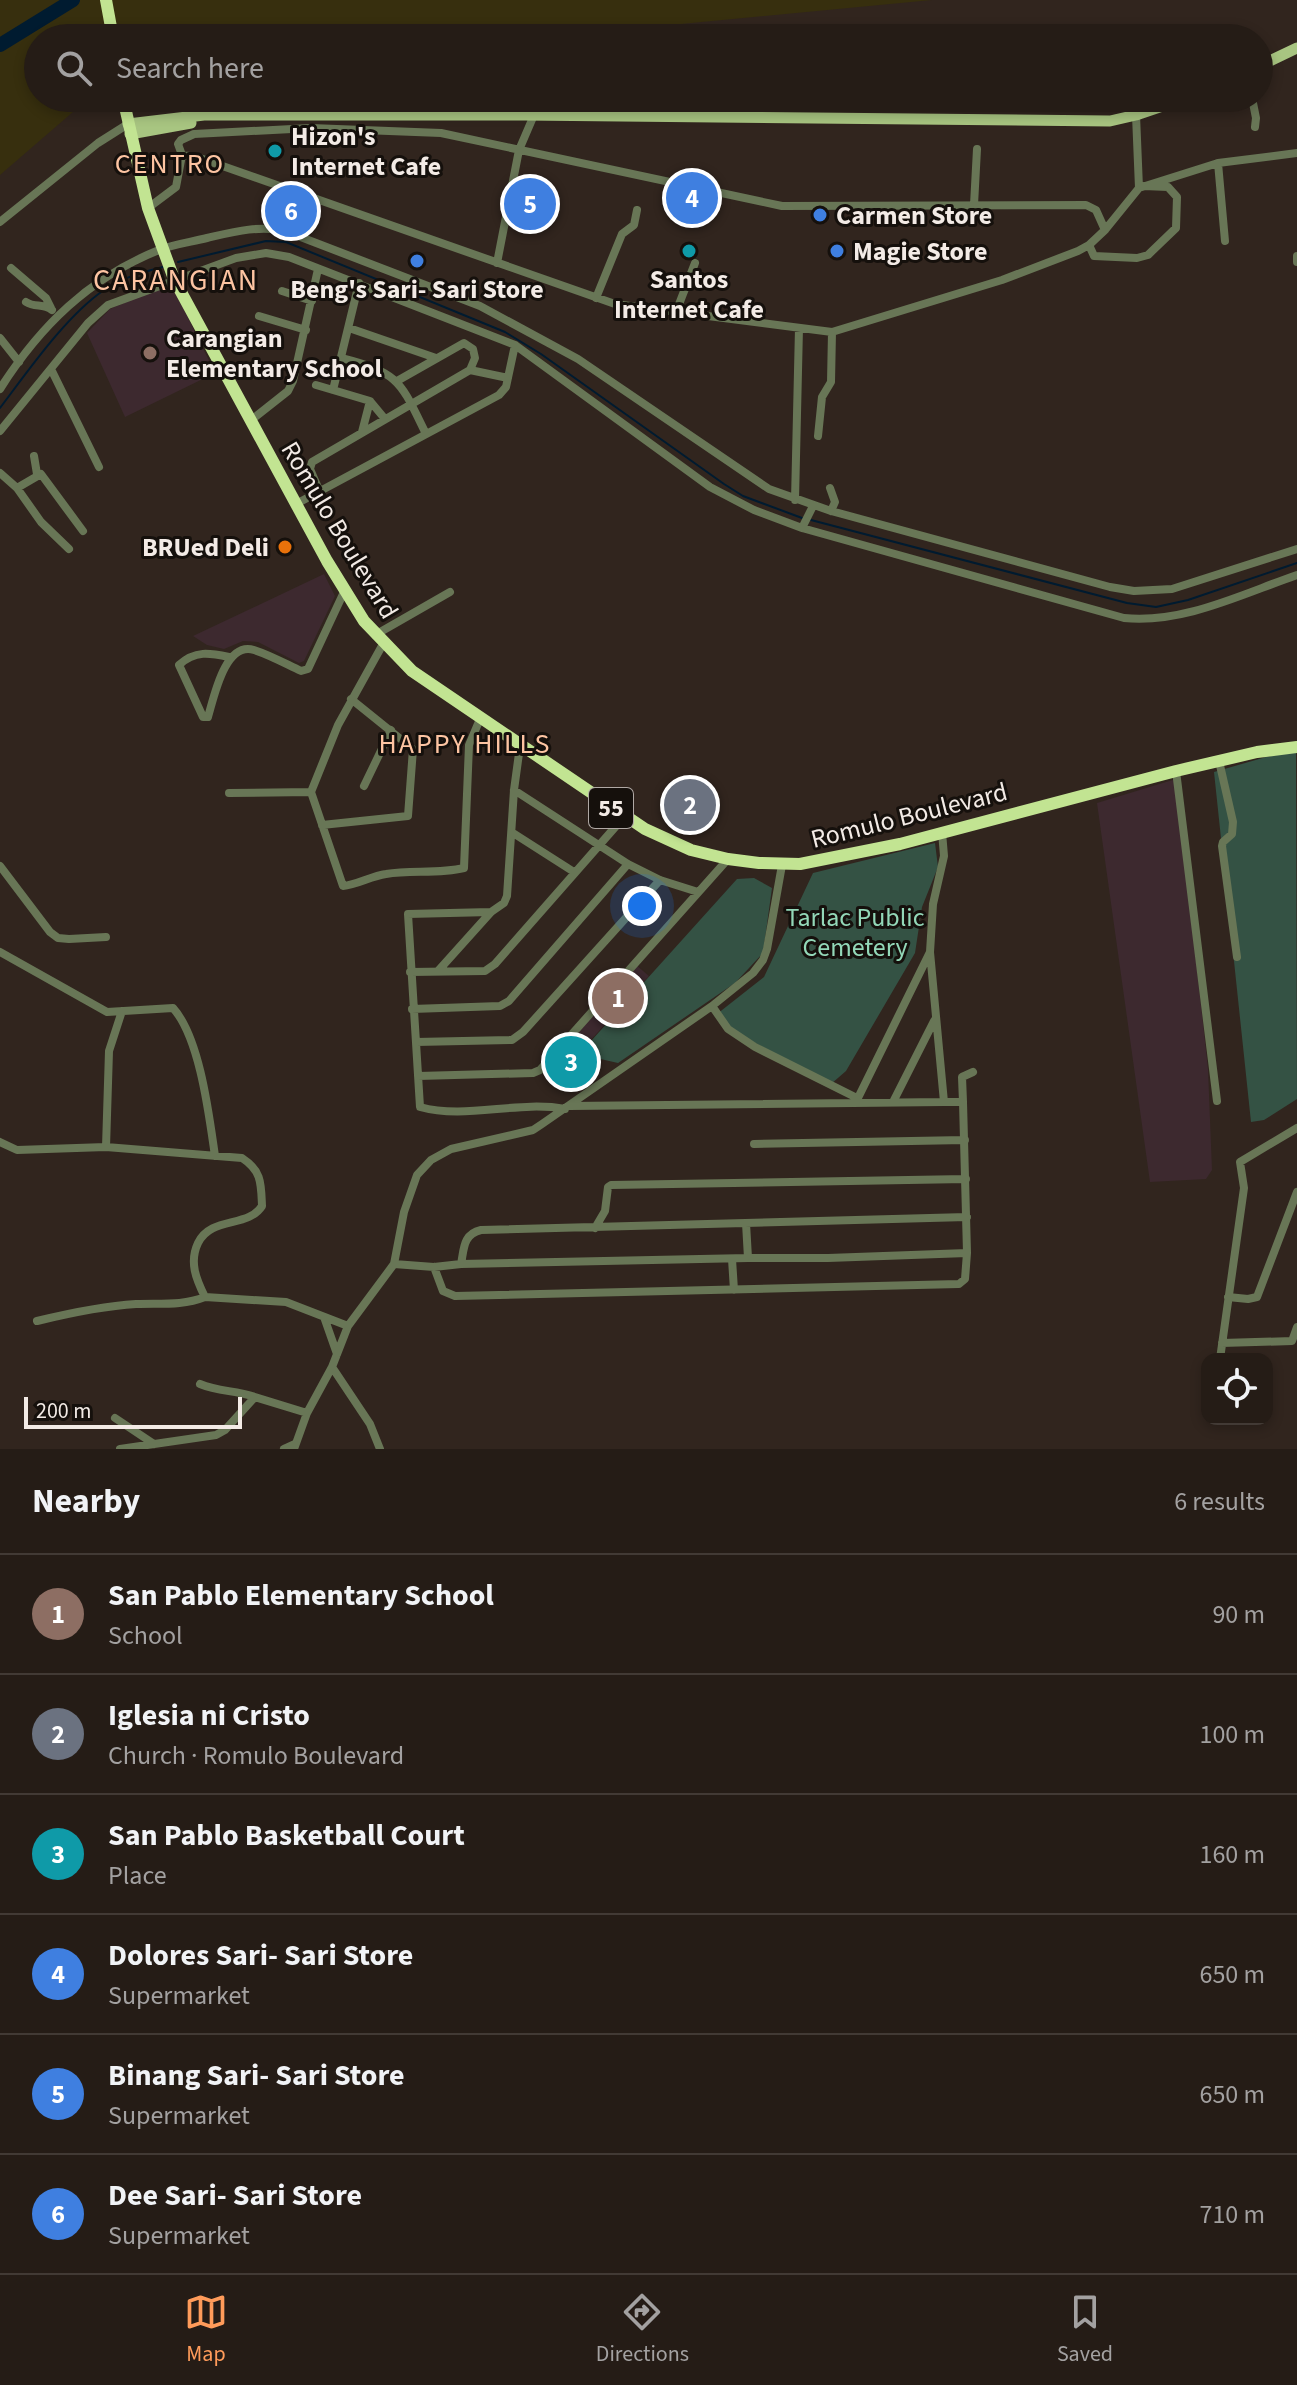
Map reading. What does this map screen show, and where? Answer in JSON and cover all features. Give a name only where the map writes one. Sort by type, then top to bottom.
[{"type":"highway","points":[[106,0],[110,24]]},
{"type":"highway","name":"Romulo Boulevard","points":[[126,112],[148,208],[174,279],[344,592],[379,639],[412,671],[624,817],[691,850],[728,859],[782,865],[829,860],[1176,771],[1297,747]]},
{"type":"main road","points":[[1273,59],[1297,48]]},
{"type":"main road","points":[[128,124],[219,116],[534,115],[1110,121],[1145,112]]},
{"type":"street","points":[[1255,112],[1255,127]]},
{"type":"street","points":[[497,263],[519,150],[534,115]]},
{"type":"street","points":[[1136,115],[1142,187]]},
{"type":"street","points":[[0,222],[98,143],[128,124]]},
{"type":"street","points":[[148,208],[176,187],[182,155],[178,144],[181,140],[194,134],[311,128],[441,133],[782,206],[1092,207],[1105,230]]},
{"type":"street","points":[[974,205],[977,149]]},
{"type":"street","points":[[182,155],[197,157],[615,304],[832,332],[1002,280],[1089,245],[1142,187],[1218,163],[1297,153]]},
{"type":"street","points":[[1218,163],[1225,241]]},
{"type":"street","points":[[1089,245],[1094,256],[1137,258],[1148,255],[1165,241],[1176,228],[1177,197],[1168,187],[1142,187]]},
{"type":"street","points":[[596,298],[622,234],[634,225],[637,210]]},
{"type":"street","points":[[0,389],[60,315],[83,292],[109,274],[162,249],[224,234],[270,228],[285,231],[480,306],[578,359],[769,489],[813,506],[1134,591],[1172,589],[1297,549]]},
{"type":"street","points":[[0,431],[88,323],[108,305],[236,258],[266,253],[289,257],[515,345],[710,487],[754,510],[802,528],[1124,618],[1145,620],[1194,611],[1297,575]]},
{"type":"street","points":[[676,312],[695,263]]},
{"type":"street","points":[[11,268],[46,298],[51,308]]},
{"type":"street","points":[[250,421],[288,391],[296,372],[318,269]]},
{"type":"street","points":[[333,390],[359,283]]},
{"type":"street","points":[[282,291],[312,301]]},
{"type":"street","points":[[26,302],[32,306],[46,305],[60,315]]},
{"type":"street","points":[[259,316],[306,330]]},
{"type":"street","points":[[349,328],[436,358]]},
{"type":"street","points":[[795,500],[799,328]]},
{"type":"street","points":[[818,436],[822,397],[831,382],[832,332]]},
{"type":"street","points":[[0,338],[19,362]]},
{"type":"street","points":[[320,492],[310,469],[312,462],[470,370],[475,358],[469,345],[464,343],[397,381]]},
{"type":"street","points":[[296,504],[499,395],[506,387],[515,345]]},
{"type":"street","points":[[341,358],[385,371],[397,381],[426,434]]},
{"type":"street","points":[[51,369],[99,467]]},
{"type":"street","points":[[470,370],[508,378]]},
{"type":"street","points":[[316,385],[370,401],[385,419]]},
{"type":"street","points":[[362,432],[370,401]]},
{"type":"street","points":[[34,456],[37,474]]},
{"type":"street","points":[[0,473],[17,488],[41,522],[69,549]]},
{"type":"street","points":[[17,488],[37,474]]},
{"type":"street","points":[[37,474],[41,474],[83,531]]},
{"type":"street","points":[[830,488],[835,502],[831,511]]},
{"type":"street","points":[[802,528],[813,506]]},
{"type":"street","points":[[229,657],[208,717],[203,717],[179,665],[199,653],[229,657],[251,648],[305,671],[344,592]]},
{"type":"street","points":[[450,592],[379,639],[311,792],[343,886],[385,874],[464,868],[469,745],[480,719]]},
{"type":"street","points":[[322,825],[408,816],[413,749],[351,699]]},
{"type":"street","points":[[364,786],[391,730]]},
{"type":"street","points":[[438,971],[491,912],[504,903],[510,888],[514,790],[520,746]]},
{"type":"street","points":[[1219,761],[1233,822],[1232,834],[1222,846],[1237,957]]},
{"type":"street","points":[[1176,771],[1217,1101]]},
{"type":"street","points":[[514,790],[628,864],[660,880],[698,892]]},
{"type":"street","points":[[229,793],[311,792]]},
{"type":"street","points":[[410,972],[485,971],[495,964],[624,817]]},
{"type":"street","points":[[942,832],[944,856],[933,904],[930,952],[944,1102]]},
{"type":"street","points":[[513,833],[574,872]]},
{"type":"street","points":[[418,1076],[533,1073],[540,1070],[728,859]]},
{"type":"street","points":[[412,1009],[500,1006],[509,1001],[628,864]]},
{"type":"street","points":[[284,1449],[295,1446],[348,1326],[394,1264],[404,1212],[417,1175],[431,1160],[451,1149],[533,1130],[712,1006],[753,973],[763,960],[782,865]]},
{"type":"street","points":[[0,866],[50,932],[58,938],[106,937]]},
{"type":"street","points":[[416,1042],[512,1040],[523,1032],[660,880]]},
{"type":"street","points":[[491,912],[408,914],[420,1107],[424,1109],[856,1100],[963,1102]]},
{"type":"street","points":[[0,952],[107,1012],[173,1008],[192,1043],[215,1156]]},
{"type":"street","points":[[856,1100],[930,952]]},
{"type":"street","points":[[712,1006],[728,1029],[755,1047],[856,1100]]},
{"type":"street","points":[[106,1147],[109,1051],[122,1011]]},
{"type":"street","points":[[893,1102],[935,1019]]},
{"type":"street","points":[[434,1267],[443,1291],[455,1296],[959,1284],[965,1279],[967,1253],[962,1077],[973,1072]]},
{"type":"street","points":[[1221,1353],[1244,1188],[1240,1162],[1297,1128]]},
{"type":"street","points":[[754,1144],[965,1140]]},
{"type":"street","points":[[0,1142],[17,1150],[106,1147],[242,1158],[253,1165],[261,1177],[262,1206],[252,1216],[213,1226],[201,1238],[193,1255],[195,1276],[205,1297]]},
{"type":"street","points":[[595,1228],[605,1211],[608,1187],[611,1185],[966,1179]]},
{"type":"street","points":[[1228,1297],[1257,1297],[1297,1192]]},
{"type":"street","points":[[461,1264],[466,1240],[474,1232],[967,1217]]},
{"type":"street","points":[[746,1223],[748,1258]]},
{"type":"street","points":[[394,1264],[434,1267],[967,1253]]},
{"type":"street","points":[[732,1259],[734,1290]]},
{"type":"street","points":[[37,1321],[82,1310],[137,1304],[188,1304],[205,1297],[286,1302],[348,1326]]},
{"type":"street","points":[[324,1317],[337,1354]]},
{"type":"street","points":[[1222,1343],[1292,1341],[1297,1327]]},
{"type":"street","points":[[332,1367],[370,1424],[380,1449]]},
{"type":"street","points":[[200,1384],[216,1390],[235,1390],[307,1413]]},
{"type":"street","points":[[120,1449],[216,1435],[225,1430],[255,1397]]},
{"type":"street","points":[[115,1418],[154,1444]]},
{"type":"shaded area","name":"Carangian Elementary School","points":[[171,283],[215,373],[125,417],[87,333],[110,309]]},
{"type":"shaded area","points":[[324,574],[335,596],[304,661],[299,663],[258,642],[243,641],[224,649],[207,645],[193,636]]},
{"type":"shaded area","points":[[1176,779],[1208,1069],[1212,1170],[1206,1179],[1150,1182],[1097,803]]},
{"type":"shaded area","points":[[636,965],[649,976],[578,1054],[565,1047]]},
{"type":"green space","points":[[1296,752],[1297,1099],[1264,1120],[1251,1122],[1214,772]]},
{"type":"green space","name":"Tarlac Public Cemetery","points":[[935,843],[938,867],[922,907],[915,953],[846,1071],[831,1084],[726,1027],[717,1014],[764,977],[813,873]]},
{"type":"green space","points":[[754,878],[772,888],[763,953],[735,983],[618,1063],[582,1051],[737,879]]},
{"type":"sand","points":[[0,0],[932,0],[681,24],[24,24],[24,112],[73,112],[0,175]]},
{"type":"waterway","points":[[34,24],[73,0]]},
{"type":"waterway","points":[[0,45],[24,30]]},
{"type":"waterway","points":[[178,262],[266,241],[286,242],[505,332],[743,496],[802,518]]},
{"type":"waterway","points":[[0,408],[48,345],[90,301],[118,282],[163,267]]},
{"type":"waterway","points":[[811,520],[1127,603],[1156,607],[1188,600],[1297,563]]},
{"type":"place","name":"Hizon's Internet Cafe","points":[[275,151]]},
{"type":"place","name":"Dolores Sari- Sari Store","points":[[692,198]]},
{"type":"place","name":"Binang Sari- Sari Store","points":[[530,204]]},
{"type":"place","name":"Dee Sari- Sari Store","points":[[291,211]]},
{"type":"place","name":"Carmen Store","points":[[820,215]]},
{"type":"place","name":"Santos Internet Cafe","points":[[689,251]]},
{"type":"place","name":"Magie Store","points":[[837,251]]},
{"type":"place","name":"Beng's Sari- Sari Store","points":[[417,261]]},
{"type":"place","name":"Carangian Elementary School","points":[[150,353]]},
{"type":"place","name":"BRUed Deli","points":[[285,547]]},
{"type":"place","name":"Iglesia ni Cristo","points":[[690,805]]},
{"type":"place","name":"San Pablo Elementary School","points":[[618,998]]},
{"type":"place","name":"San Pablo Basketball Court","points":[[571,1062]]},
{"type":"district","name":"CENTRO","points":[[170,163]]},
{"type":"district","name":"CARANGIAN","points":[[176,280]]},
{"type":"district","name":"HAPPY HILLS","points":[[465,743]]}]
